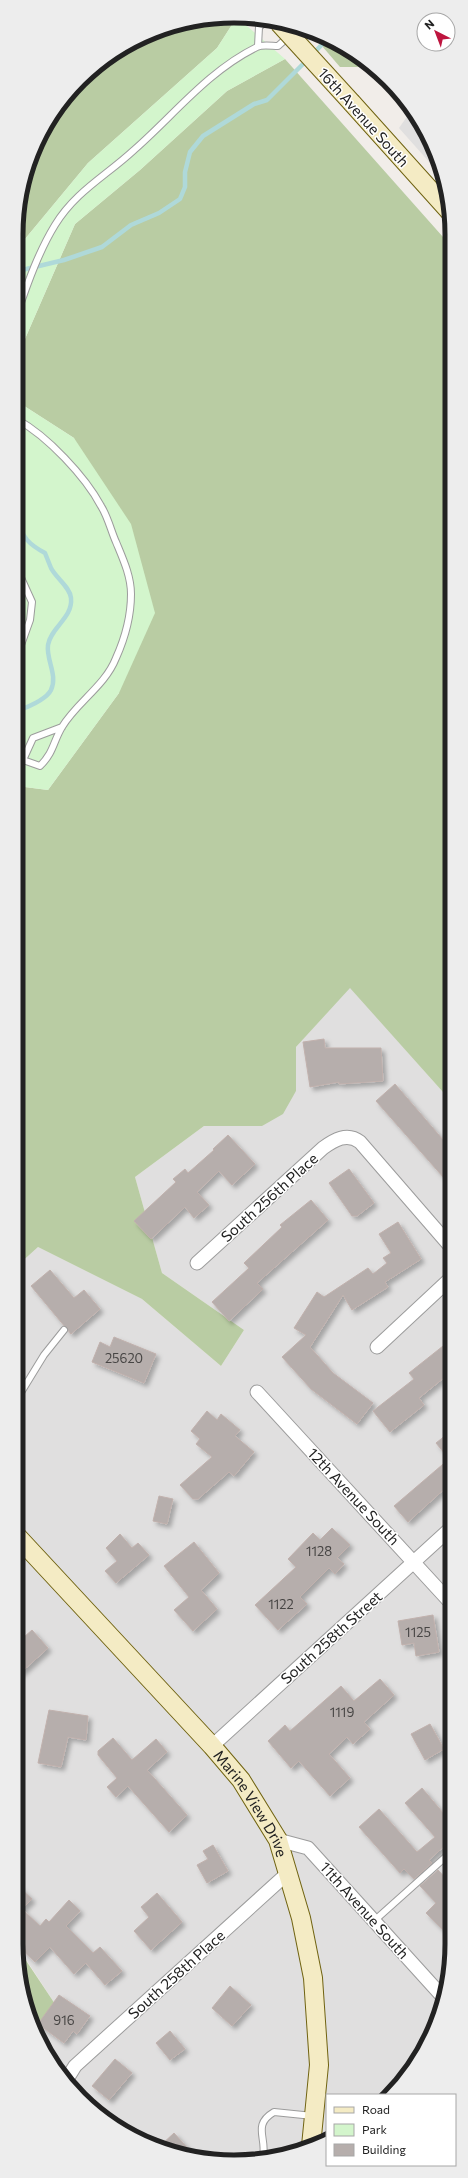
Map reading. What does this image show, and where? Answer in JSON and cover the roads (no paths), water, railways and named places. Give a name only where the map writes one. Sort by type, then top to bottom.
[{"type":"main road","name":"16th Avenue South","points":[[285,29],[442,202]]},
{"type":"main road","name":"Marine View Drive","points":[[23,1545],[212,1746],[242,1780],[278,1840],[289,1872],[301,1918],[313,1978],[319,2065],[312,2140]]},
{"type":"street","name":"South 256th Place","points":[[197,1263],[323,1148],[345,1137],[351,1137],[360,1142],[445,1240]]},
{"type":"street","points":[[377,1347],[445,1284]]},
{"type":"street","name":"12th Avenue South","points":[[258,1392],[445,1596]]},
{"type":"street","name":"South 258th Street","points":[[212,1746],[445,1533]]},
{"type":"street","name":"11th Avenue South","points":[[278,1840],[308,1848],[439,1993]]},
{"type":"street","name":"South 258th Place","points":[[69,2075],[75,2066],[289,1872]]},
{"type":"lane","points":[[258,46],[260,27],[262,25]]},
{"type":"lane","points":[[23,297],[37,262],[55,225],[76,198],[100,176],[133,152],[213,75],[258,46],[278,46],[294,32]]},
{"type":"lane","points":[[23,423],[50,444],[89,488],[102,506],[127,568],[131,592],[130,612],[116,660],[100,684],[62,727],[50,756],[40,766],[23,760],[34,738],[62,727]]},
{"type":"lane","points":[[23,581],[32,602],[30,620],[23,639]]},
{"type":"lane","points":[[23,1389],[44,1354],[64,1330]]},
{"type":"lane","points":[[374,1921],[445,1857]]},
{"type":"lane","points":[[263,2153],[261,2127],[264,2119],[268,2115],[274,2112],[314,2116]]},
{"type":"waterway","points":[[313,54],[323,43]]},
{"type":"waterway","points":[[23,270],[64,260],[102,247],[131,225],[159,213],[180,199],[185,187],[185,172],[190,152],[203,136],[254,104],[267,100],[308,59]]},
{"type":"waterway","points":[[23,534],[31,544],[45,553],[53,572],[66,586],[70,594],[71,605],[69,611],[53,633],[48,645],[53,673],[53,684],[51,690],[49,694],[41,700],[23,708]]}]
